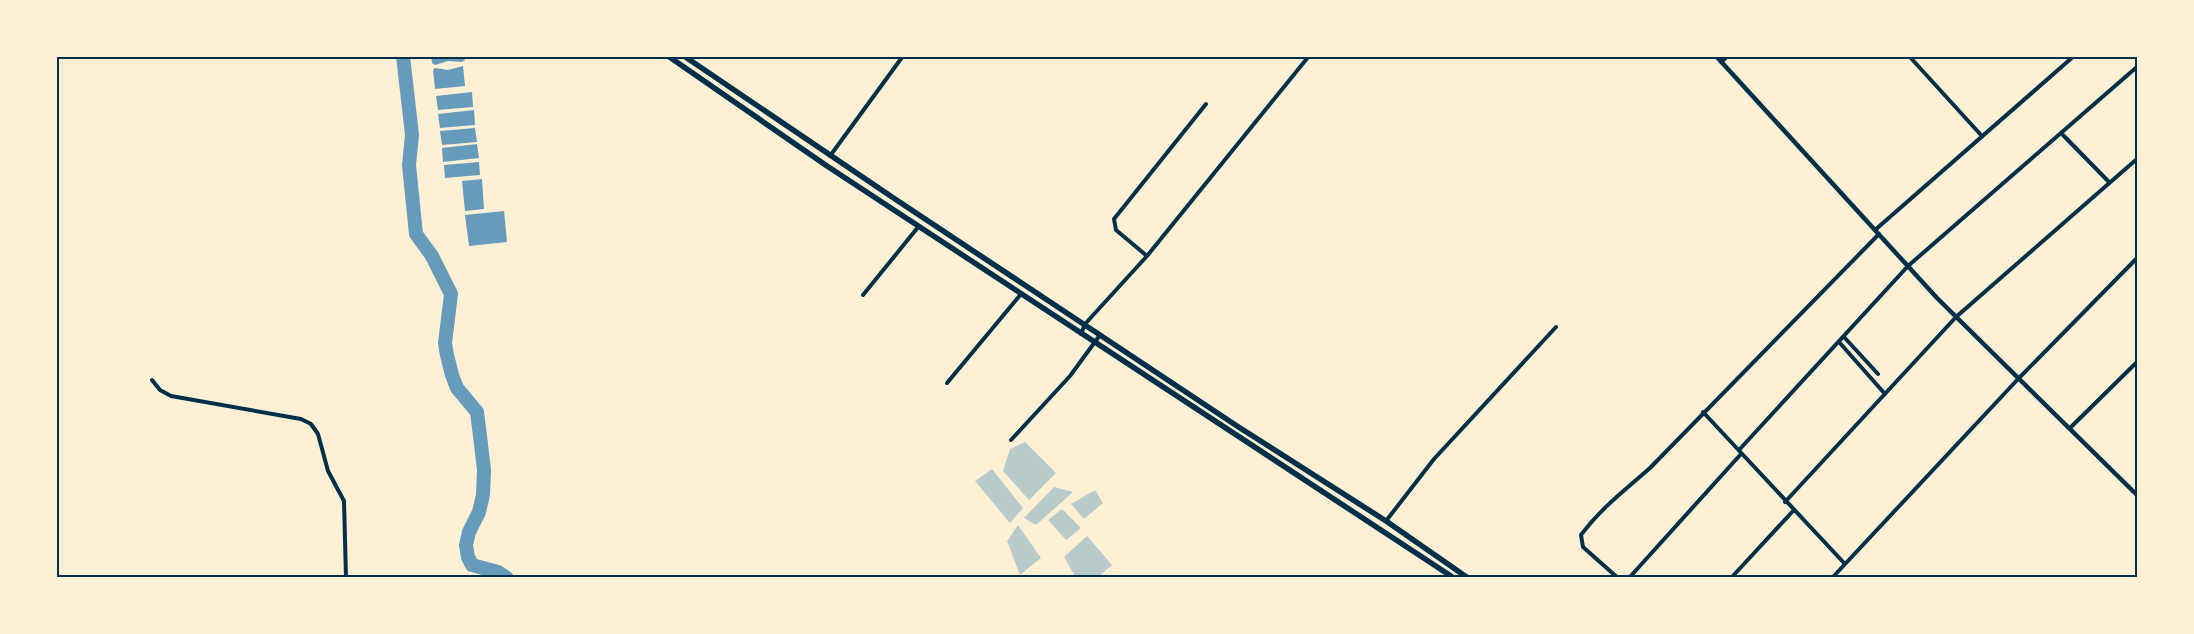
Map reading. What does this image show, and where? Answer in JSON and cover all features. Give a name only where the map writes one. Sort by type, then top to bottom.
[{"type":"highway","points":[[668,56],[1081,334],[1454,578]]},
{"type":"highway","points":[[684,56],[830,156],[1386,521],[1468,578]]},
{"type":"highway","points":[[716,90],[722,83]]},
{"type":"street","points":[[830,156],[903,56]]},
{"type":"street","points":[[1081,334],[1085,324],[1147,256],[1309,56]]},
{"type":"street","points":[[1716,56],[1937,298],[2138,496]]},
{"type":"street","points":[[1721,62],[1728,56]]},
{"type":"street","points":[[1909,56],[1981,135]]},
{"type":"street","points":[[1875,230],[1981,135],[2074,56]]},
{"type":"street","points":[[1629,578],[1908,266],[2138,66]]},
{"type":"street","points":[[1147,256],[1116,230],[1114,218],[1206,104]]},
{"type":"street","points":[[2061,133],[2109,182]]},
{"type":"street","points":[[1786,502],[1956,317],[2138,158]]},
{"type":"street","points":[[863,295],[919,226]]},
{"type":"street","points":[[1618,578],[1583,547],[1581,534],[1612,498],[1650,468],[1879,234]]},
{"type":"street","points":[[1832,578],[2019,378],[2138,257]]},
{"type":"street","points":[[947,383],[1021,294]]},
{"type":"street","points":[[1386,521],[1434,459],[1556,327]]},
{"type":"street","points":[[1011,440],[1070,376],[1096,343],[1100,334]]},
{"type":"street","points":[[1844,337],[1878,374]]},
{"type":"street","points":[[1839,342],[1885,394]]},
{"type":"street","points":[[2070,428],[2138,361]]},
{"type":"street","points":[[152,380],[160,390],[171,396],[301,419],[311,424],[321,442],[330,477],[344,501],[346,578]]},
{"type":"street","points":[[1703,412],[1793,511],[1845,564]]},
{"type":"street","points":[[1731,578],[1793,511]]},
{"type":"shaded area","points":[[1025,442],[1056,473],[1029,500],[1003,471],[1010,449]]},
{"type":"shaded area","points":[[992,469],[1023,508],[1010,523],[975,481]]},
{"type":"shaded area","points":[[1054,487],[1073,492],[1036,525],[1024,518]]},
{"type":"shaded area","points":[[1095,490],[1103,503],[1084,519],[1071,504]]},
{"type":"shaded area","points":[[1062,509],[1081,528],[1066,540],[1048,520]]},
{"type":"shaded area","points":[[1018,525],[1041,558],[1020,575],[1007,541]]},
{"type":"shaded area","points":[[1087,536],[1112,565],[1097,578],[1076,578],[1064,557]]},
{"type":"water","points":[[431,56],[464,56],[465,60],[462,62],[448,61],[435,65],[432,63]]},
{"type":"water","points":[[463,66],[465,86],[435,89],[433,70],[435,68],[448,70]]},
{"type":"water","points":[[472,92],[473,107],[438,110],[436,96]]},
{"type":"water","points":[[474,110],[475,125],[440,128],[438,114]]},
{"type":"water","points":[[475,128],[477,142],[442,145],[440,131]]},
{"type":"water","points":[[477,144],[479,158],[443,162],[442,148]]},
{"type":"water","points":[[479,162],[480,175],[445,178],[444,165]]},
{"type":"water","points":[[482,179],[484,209],[465,211],[462,181]]},
{"type":"water","points":[[504,211],[507,242],[469,246],[465,215]]},
{"type":"waterway","points":[[403,56],[412,135],[409,165],[416,234],[432,256],[451,294],[445,343],[447,355],[457,388],[477,412],[484,470],[483,495],[479,512],[469,532],[466,545],[468,557],[472,565],[498,572],[507,578]]}]
